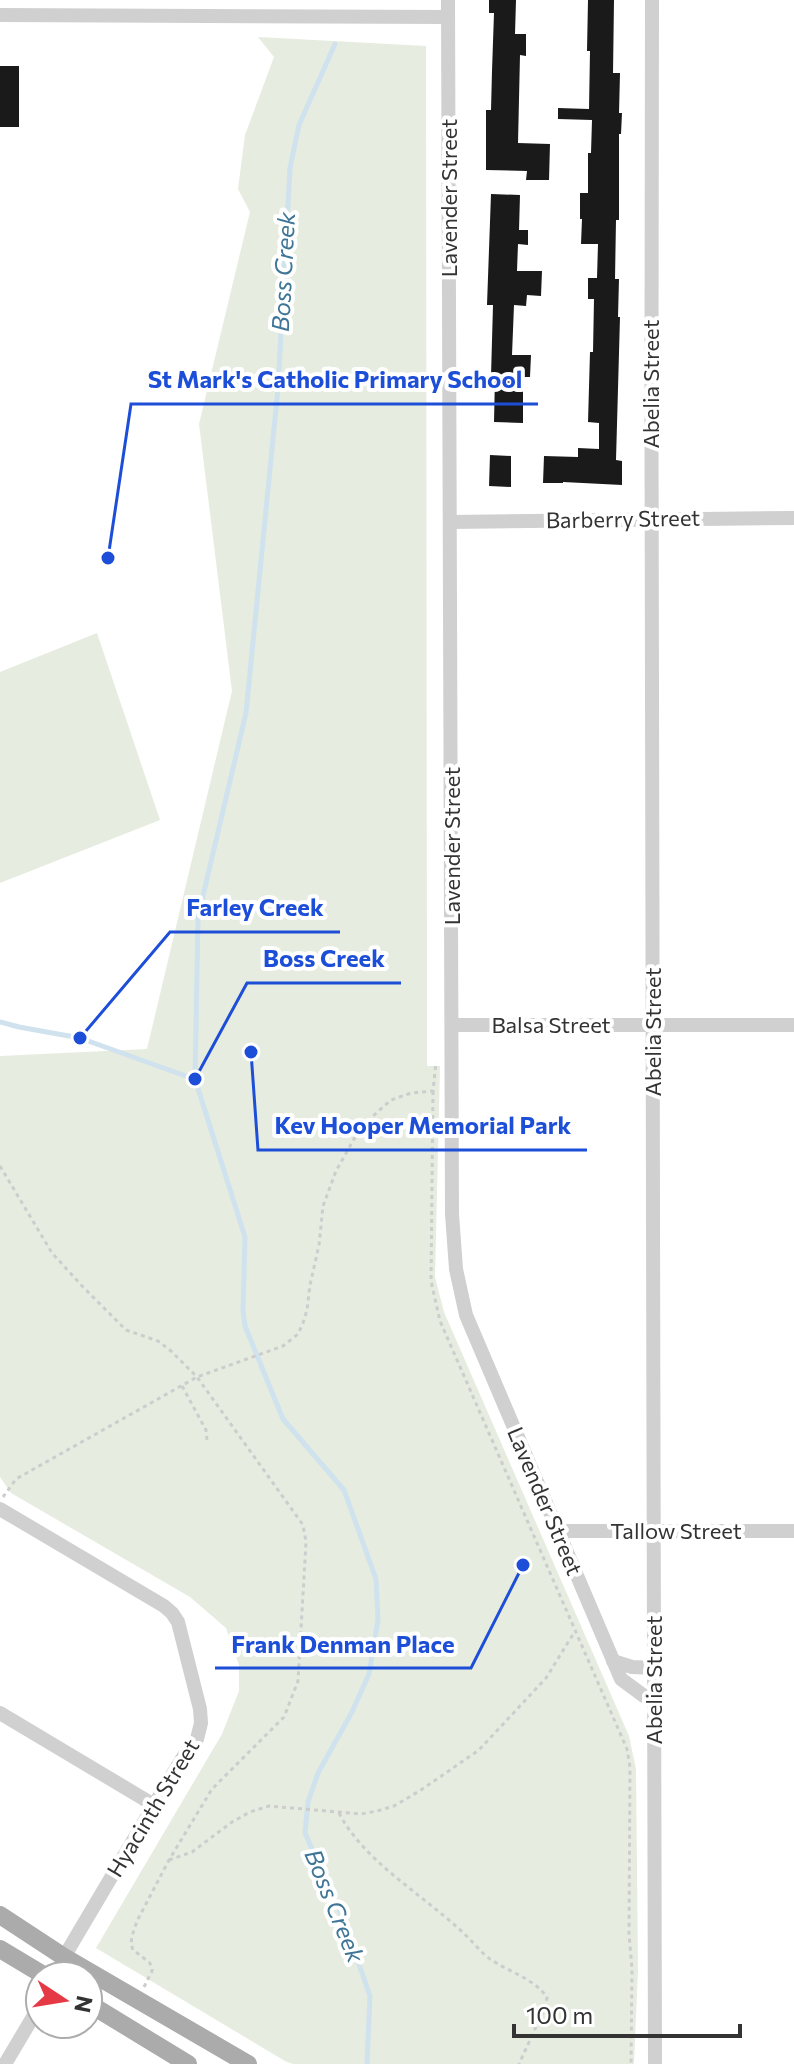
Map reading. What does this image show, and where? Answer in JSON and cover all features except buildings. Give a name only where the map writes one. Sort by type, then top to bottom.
[{"type":"main road","points":[[0,1915],[64,1957],[248,2064]]},
{"type":"main road","points":[[0,1949],[24,1963]]},
{"type":"main road","points":[[104,2013],[188,2064]]},
{"type":"street","name":"Lavender Street","points":[[448,0],[452,1214],[456,1269],[466,1315],[621,1679],[644,1696],[654,1699]]},
{"type":"street","name":"Abelia Street","points":[[652,0],[650,518],[655,2064]]},
{"type":"street","points":[[0,15],[448,17]]},
{"type":"street","name":"Barberry Street","points":[[451,522],[794,518]]},
{"type":"street","name":"Balsa Street","points":[[453,1025],[794,1025]]},
{"type":"street","name":"Hyacinth Street","points":[[0,1509],[172,1613],[178,1622],[200,1709],[197,1739],[183,1757],[63,1960]]},
{"type":"street","name":"Tallow Street","points":[[558,1531],[794,1531]]},
{"type":"street","points":[[613,1661],[632,1667],[654,1668]]},
{"type":"street","points":[[0,1713],[154,1805]]},
{"type":"street","points":[[5,2064],[24,2032]]},
{"type":"path","points":[[437,1053],[433,1091],[431,1264],[440,1321],[627,1749],[630,1767],[631,2064]]},
{"type":"path","points":[[0,1500],[16,1479],[197,1377],[269,1352],[298,1334],[319,1245],[323,1206],[336,1171],[354,1139],[391,1100],[411,1093],[433,1091]]},
{"type":"path","points":[[182,1386],[206,1430],[207,1440]]},
{"type":"path","points":[[169,1860],[192,1852],[232,1822],[269,1806],[361,1814],[394,1806],[479,1750],[546,1678],[577,1632]]},
{"type":"path","points":[[339,1813],[346,1827],[369,1853],[460,1929],[489,1958],[521,1976],[547,1997],[519,2064]]},
{"type":"shaded area","points":[[258,37],[426,46],[427,1066],[440,1066],[435,1277],[444,1312],[629,1736],[636,1769],[638,1970],[634,2064],[293,2064],[96,1948],[222,1734],[239,1691],[239,1665],[226,1628],[190,1597],[11,1493],[0,1477],[0,1056],[147,1049],[232,691],[199,424],[250,212],[238,189],[245,135],[274,57]]},
{"type":"shaded area","points":[[97,633],[160,820],[0,883],[0,672]]},
{"type":"waterway","name":"Boss Creek","points":[[335,44],[299,125],[290,168],[278,388],[246,713],[198,917],[195,1079],[245,1237],[245,1326],[283,1419],[344,1490],[376,1579],[378,1620],[369,1674],[318,1773],[308,1802],[305,1833],[343,1918],[370,1996],[367,2064]]},
{"type":"waterway","points":[[0,1022],[80,1038],[194,1079]]},
{"type":"place","name":"St Mark's Catholic Primary School","points":[[108,558]]},
{"type":"place","name":"Farley Creek","points":[[80,1038]]},
{"type":"place","name":"Kev Hooper Memorial Park","points":[[251,1052]]},
{"type":"place","name":"Boss Creek","points":[[195,1079]]},
{"type":"place","name":"Frank Denman Place","points":[[523,1565]]}]
